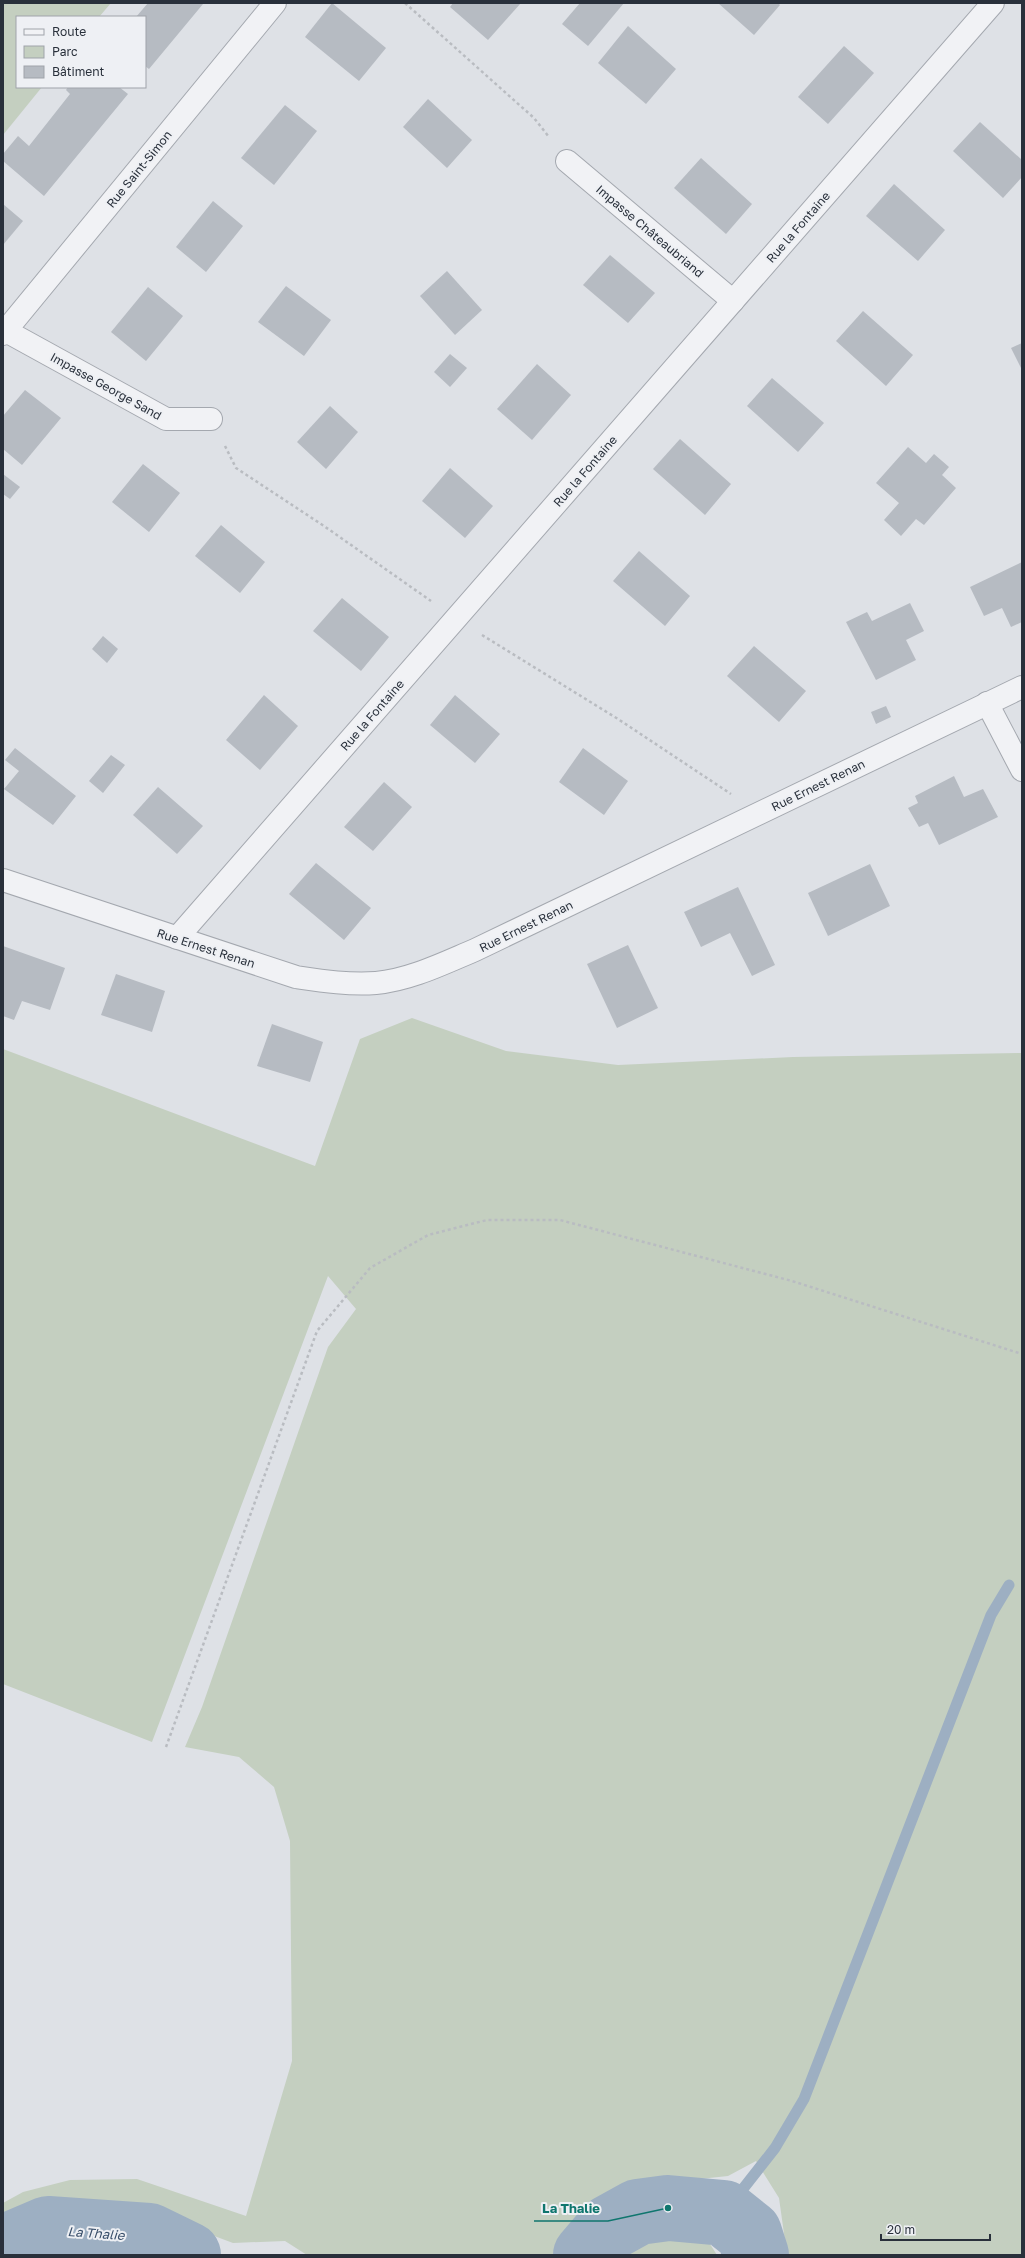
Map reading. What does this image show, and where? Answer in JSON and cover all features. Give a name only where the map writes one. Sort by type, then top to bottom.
[{"type":"street","name":"Rue Saint-Simon","points":[[4,333],[275,3]]},
{"type":"street","name":"Rue la Fontaine","points":[[177,938],[992,3]]},
{"type":"street","name":"Impasse Châteaubriand","points":[[567,161],[733,301]]},
{"type":"street","name":"Impasse George Sand","points":[[4,333],[166,419],[212,419]]},
{"type":"street","name":"Rue Ernest Renan","points":[[3,880],[296,977],[339,983],[377,983],[417,974],[475,950],[1022,687]]},
{"type":"street","points":[[987,703],[1022,770]]},
{"type":"path","points":[[405,3],[534,118],[567,161]]},
{"type":"path","points":[[166,1746],[318,1331],[370,1268],[428,1235],[487,1220],[560,1220],[792,1281],[1022,1354]]},
{"type":"green space","points":[[3,3],[111,3],[100,16],[16,16],[16,88],[41,88],[3,135]]},
{"type":"green space","points":[[412,1018],[506,1051],[618,1065],[793,1057],[1022,1053],[1022,2255],[787,2255],[779,2198],[756,2161],[728,2176],[643,2185],[615,2201],[569,2255],[307,2255],[285,2241],[233,2243],[129,2204],[48,2206],[3,2229],[3,2203],[23,2192],[70,2180],[137,2179],[246,2216],[292,2061],[290,1841],[274,1787],[239,1757],[185,1747],[202,1707],[328,1347],[356,1309],[328,1276],[152,1742],[3,1684],[3,1049],[315,1166],[360,1039]]},
{"type":"green space","points":[[673,2229],[708,2241],[717,2255],[622,2255],[638,2236]]},
{"type":"building","points":[[148,3],[203,4],[149,69],[146,67],[146,16],[137,16]]},
{"type":"building","points":[[332,3],[386,48],[359,81],[305,37]]},
{"type":"building","points":[[453,3],[521,3],[488,40],[450,7]]},
{"type":"building","points":[[580,3],[624,3],[588,46],[562,24]]},
{"type":"building","points":[[718,3],[778,3],[780,5],[754,35]]},
{"type":"building","points":[[628,26],[676,69],[646,104],[598,63]]},
{"type":"building","points":[[844,46],[874,73],[828,124],[798,97]]},
{"type":"building","points":[[67,88],[120,88],[128,94],[44,196],[3,161],[3,154],[18,136],[29,146],[70,94],[66,90]]},
{"type":"building","points":[[428,99],[472,140],[447,168],[403,127]]},
{"type":"building","points":[[285,105],[317,131],[274,185],[241,158]]},
{"type":"building","points":[[980,122],[1022,160],[1022,177],[1003,198],[953,151]]},
{"type":"building","points":[[701,158],[752,204],[726,234],[674,188]]},
{"type":"building","points":[[894,184],[945,230],[918,261],[866,216]]},
{"type":"building","points":[[213,201],[243,226],[206,272],[176,247]]},
{"type":"building","points":[[3,204],[23,221],[3,245]]},
{"type":"building","points":[[610,255],[655,293],[628,323],[583,285]]},
{"type":"building","points":[[447,271],[482,310],[455,335],[420,296]]},
{"type":"building","points":[[286,286],[331,320],[304,356],[258,322]]},
{"type":"building","points":[[148,287],[183,316],[146,361],[111,332]]},
{"type":"building","points":[[863,311],[913,355],[886,386],[836,341]]},
{"type":"building","points":[[1022,343],[1022,370],[1011,348]]},
{"type":"building","points":[[450,354],[467,368],[450,387],[434,372]]},
{"type":"building","points":[[537,364],[571,395],[532,440],[497,409]]},
{"type":"building","points":[[772,378],[824,423],[798,452],[747,406]]},
{"type":"building","points":[[25,390],[61,418],[22,465],[3,449],[3,416]]},
{"type":"building","points":[[330,406],[358,432],[326,469],[297,442]]},
{"type":"building","points":[[680,439],[731,484],[705,515],[653,469]]},
{"type":"building","points":[[908,447],[926,463],[934,454],[949,467],[942,475],[956,488],[924,525],[916,519],[901,536],[884,520],[899,503],[876,483]]},
{"type":"building","points":[[143,464],[180,493],[149,532],[112,502]]},
{"type":"building","points":[[450,468],[493,506],[465,538],[422,501]]},
{"type":"building","points":[[3,474],[20,487],[10,499],[3,494]]},
{"type":"building","points":[[221,525],[265,562],[240,593],[195,556]]},
{"type":"building","points":[[639,551],[690,596],[665,626],[613,581]]},
{"type":"building","points":[[1022,562],[1022,622],[1011,627],[1002,608],[984,616],[970,587]]},
{"type":"building","points":[[342,598],[389,637],[361,671],[313,631]]},
{"type":"building","points":[[910,603],[924,631],[906,640],[916,660],[876,680],[846,622],[867,612],[872,621]]},
{"type":"building","points":[[103,636],[118,649],[107,663],[92,649]]},
{"type":"building","points":[[754,646],[806,691],[779,722],[727,676]]},
{"type":"building","points":[[264,695],[298,726],[260,770],[226,740]]},
{"type":"building","points":[[455,695],[500,734],[475,763],[430,725]]},
{"type":"building","points":[[886,706],[891,717],[876,724],[871,712]]},
{"type":"building","points":[[15,748],[76,796],[53,825],[4,789],[19,771],[5,760]]},
{"type":"building","points":[[583,748],[628,781],[604,815],[559,782]]},
{"type":"building","points":[[111,755],[125,765],[103,793],[89,781]]},
{"type":"building","points":[[954,776],[964,797],[983,789],[998,817],[939,845],[928,823],[919,827],[908,808],[918,803],[915,796]]},
{"type":"building","points":[[384,782],[412,807],[373,851],[344,827]]},
{"type":"building","points":[[158,787],[203,826],[177,854],[133,815]]},
{"type":"building","points":[[316,863],[371,908],[344,940],[289,894]]},
{"type":"building","points":[[870,864],[890,906],[828,936],[808,893]]},
{"type":"building","points":[[738,887],[775,965],[752,976],[730,933],[701,947],[684,912]]},
{"type":"building","points":[[628,945],[658,1008],[617,1028],[587,964]]},
{"type":"building","points":[[3,946],[65,968],[50,1010],[22,1001],[14,1020],[3,1016]]},
{"type":"building","points":[[116,974],[165,991],[152,1032],[101,1015]]},
{"type":"building","points":[[272,1024],[323,1042],[310,1082],[257,1066]]},
{"type":"waterway","points":[[724,2213],[775,2148],[804,2099],[991,1615],[1009,1585]]},
{"type":"waterway","name":"La Thalie","points":[[586,2255],[609,2228],[638,2212],[668,2208],[724,2213],[749,2233],[756,2255]]},
{"type":"waterway","name":"La Thalie","points":[[3,2248],[48,2229],[149,2236],[188,2255]]},
{"type":"place","name":"La Thalie","points":[[668,2208]]}]
